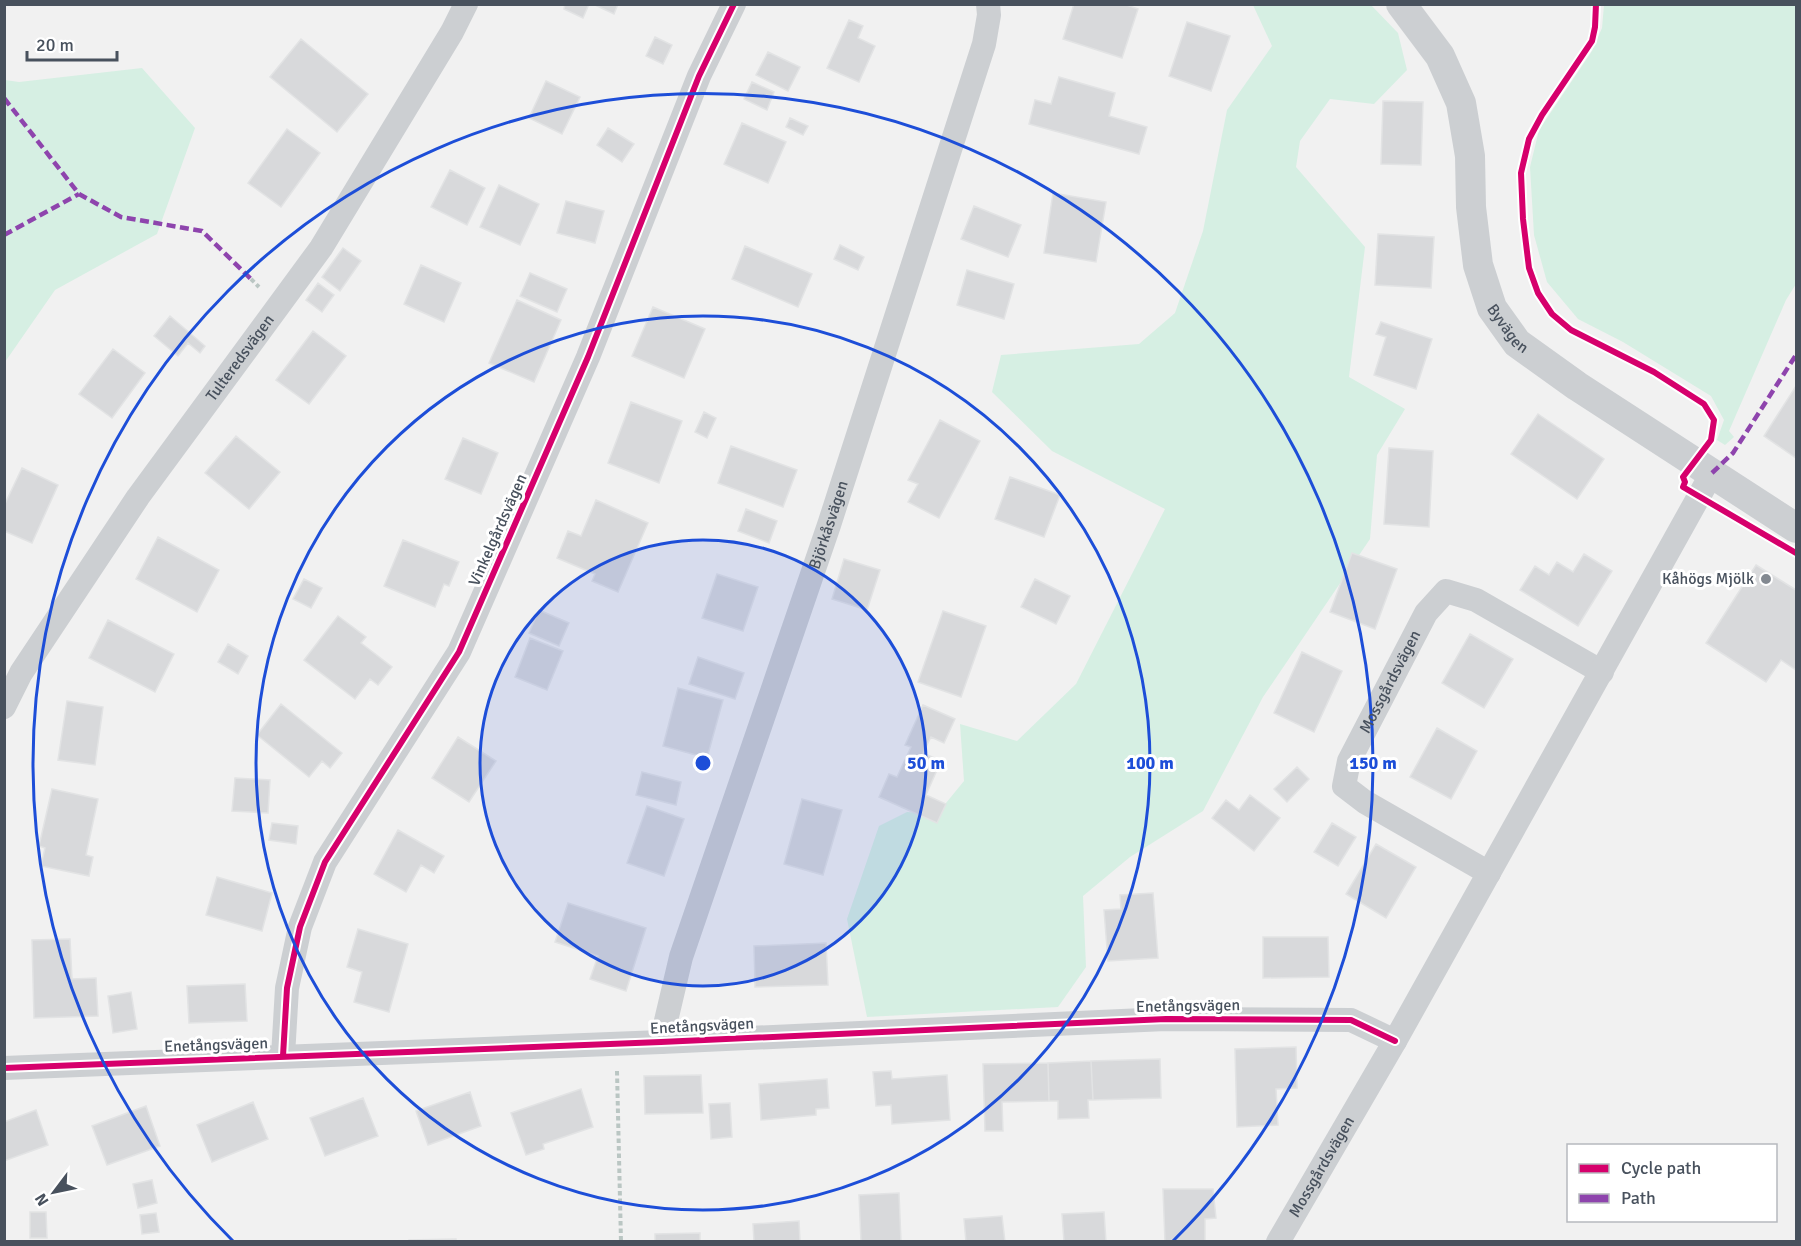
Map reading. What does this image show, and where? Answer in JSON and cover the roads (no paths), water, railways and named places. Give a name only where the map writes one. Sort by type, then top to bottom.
[{"type":"street","name":"Tulteredsvägen","points":[[4,707],[21,673],[138,497],[321,248],[452,32],[465,4]]},
{"type":"street","name":"Vinkelgårdsvägen","points":[[283,1056],[287,988],[300,927],[325,862],[459,652],[588,357],[699,76],[734,4]]},
{"type":"street","name":"Björkåsvägen","points":[[661,1042],[681,957],[832,514],[980,55],[989,15],[988,4]]},
{"type":"street","name":"Byvägen","points":[[1401,4],[1440,56],[1461,103],[1470,156],[1471,207],[1478,265],[1492,308],[1517,343],[1577,386],[1797,528]]},
{"type":"street","name":"Mossgårdsvägen","points":[[1278,1242],[1395,1041],[1712,473]]},
{"type":"street","name":"Mossgårdsvägen","points":[[1489,873],[1365,802],[1344,786],[1349,761],[1426,613],[1446,591],[1476,600],[1602,672]]},
{"type":"street","name":"Enetångsvägen","points":[[4,1068],[1166,1019],[1351,1020],[1395,1041]]},
{"type":"place","name":"Kåhögs Mjölk","points":[[1766,579]]}]
